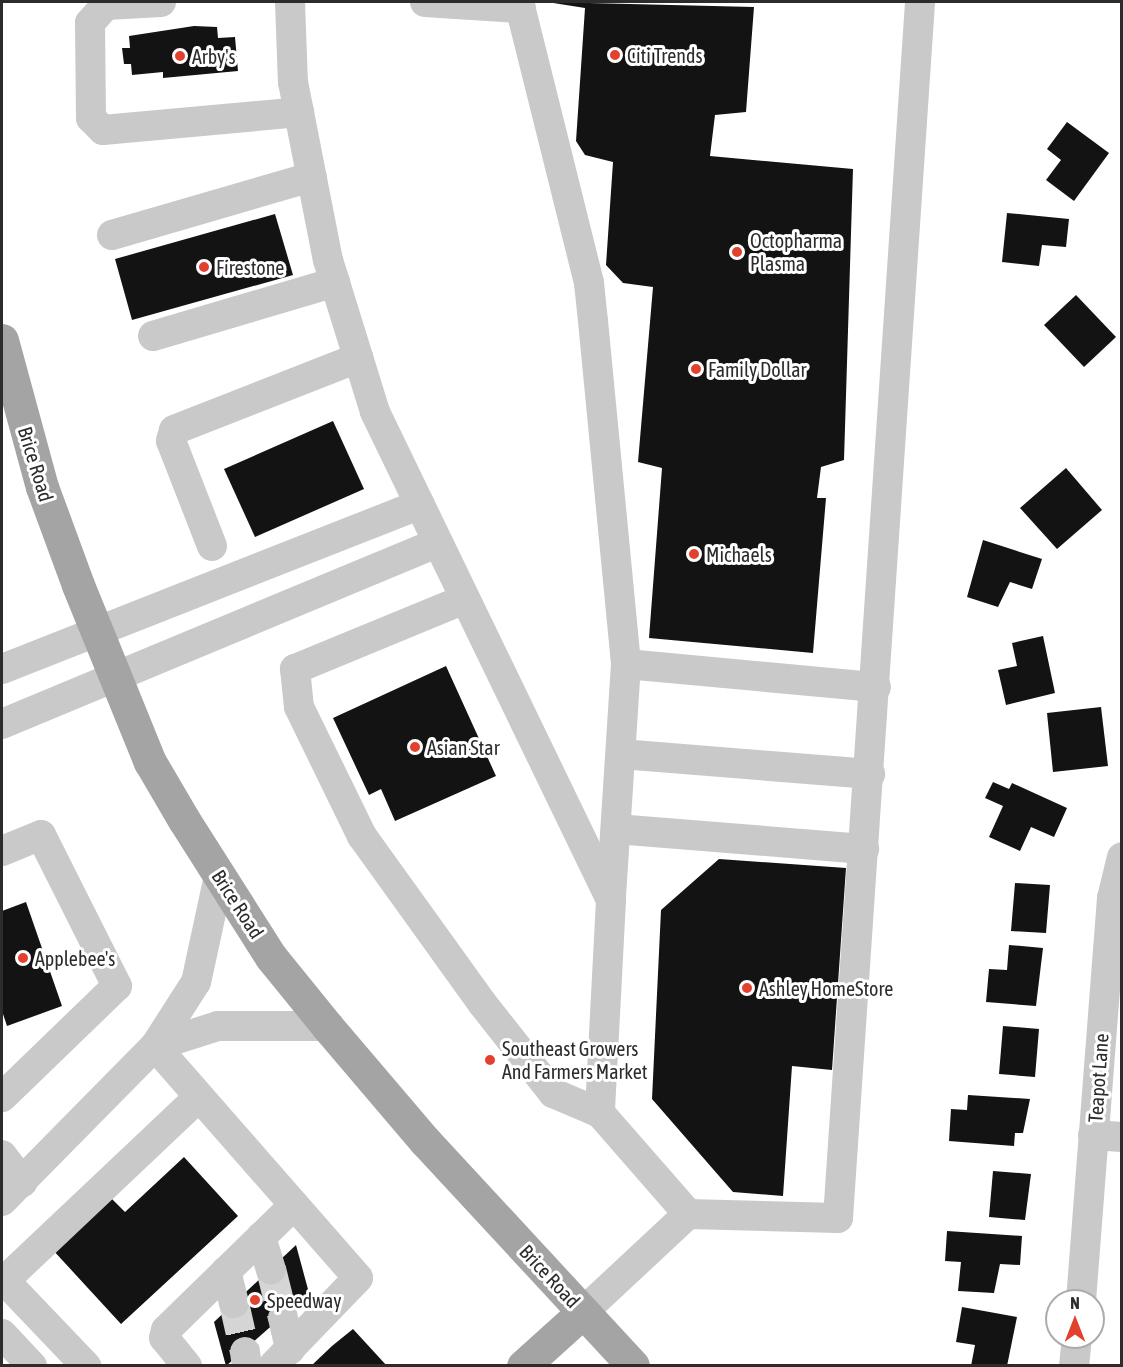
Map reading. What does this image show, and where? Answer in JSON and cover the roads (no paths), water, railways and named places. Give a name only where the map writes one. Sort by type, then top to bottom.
[{"type":"main road","name":"Brice Road","points":[[2,340],[42,488],[97,633],[150,762],[219,876],[272,957],[327,1026],[583,1312],[523,1365]]},
{"type":"main road","points":[[583,1312],[633,1365]]},
{"type":"street","points":[[161,2],[106,5],[90,23],[91,117],[103,130],[298,112]]},
{"type":"street","points":[[290,2],[298,112],[335,282],[375,412],[611,900]]},
{"type":"street","points":[[425,2],[520,5],[589,283],[626,664],[600,1113]]},
{"type":"street","points":[[583,1312],[688,1214],[838,1218],[876,687],[920,2]]},
{"type":"street","points":[[112,235],[312,177]]},
{"type":"street","points":[[153,336],[335,282]]},
{"type":"street","points":[[212,546],[171,441],[174,430],[358,358]]},
{"type":"street","points":[[2,669],[420,504]]},
{"type":"street","points":[[2,724],[117,681],[437,543]]},
{"type":"street","points":[[465,599],[295,669],[299,707],[362,836],[482,1003],[553,1093],[600,1113],[688,1214]]},
{"type":"street","points":[[626,664],[876,687]]},
{"type":"street","points":[[621,754],[870,774]]},
{"type":"street","points":[[616,829],[864,849]]},
{"type":"street","points":[[2,851],[41,835],[117,986],[2,1097]]},
{"type":"street","name":"Teapot Lane","points":[[1083,1289],[1107,1136],[1112,898],[1122,857]]},
{"type":"street","points":[[12,1192],[154,1046],[196,982],[219,876]]},
{"type":"street","points":[[154,1046],[218,1026],[327,1026]]},
{"type":"street","points":[[154,1046],[358,1278],[282,1357]]},
{"type":"street","points":[[86,1365],[2,1280],[199,1097]]},
{"type":"street","points":[[2,1155],[12,1192]]},
{"type":"street","points":[[187,1365],[164,1338],[166,1330],[294,1205]]},
{"type":"street","points":[[261,1237],[271,1269]]},
{"type":"street","points":[[226,1271],[234,1303]]},
{"type":"street","points":[[282,1357],[283,1318]]},
{"type":"street","points":[[2,1334],[32,1365]]},
{"type":"street","points":[[1074,1365],[1076,1349]]},
{"type":"tunnel","points":[[271,1269],[283,1318]]},
{"type":"tunnel","points":[[234,1303],[245,1352]]},
{"type":"place","name":"Citi Trends","points":[[615,55]]},
{"type":"place","name":"Arby's","points":[[180,56]]},
{"type":"place","name":"Octopharma Plasma","points":[[737,252]]},
{"type":"place","name":"Firestone","points":[[204,267]]},
{"type":"place","name":"Family Dollar","points":[[696,369]]},
{"type":"place","name":"Michaels","points":[[694,554]]},
{"type":"place","name":"Asian Star","points":[[415,747]]},
{"type":"place","name":"Applebee's","points":[[23,958]]},
{"type":"place","name":"Ashley HomeStore","points":[[747,988]]},
{"type":"place","name":"Southeast Growers And Farmers Market","points":[[490,1060]]},
{"type":"place","name":"Speedway","points":[[255,1300]]}]
